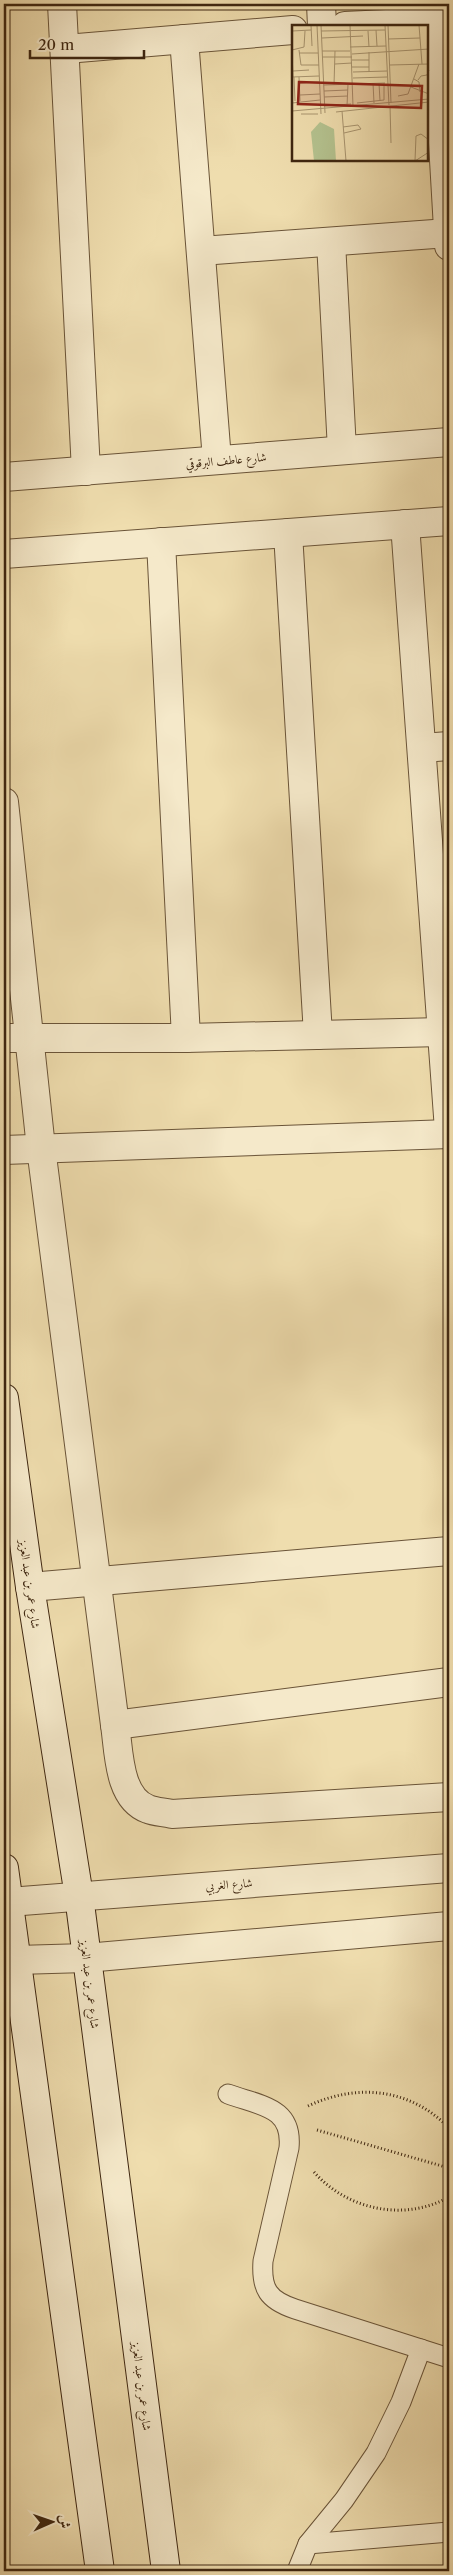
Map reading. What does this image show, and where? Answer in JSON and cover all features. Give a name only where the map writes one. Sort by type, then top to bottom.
[{"type":"street","points":[[62,4],[66,49],[86,471]]},
{"type":"street","points":[[321,4],[322,25]]},
{"type":"street","points":[[201,251],[330,242],[449,240],[443,22],[370,25]]},
{"type":"street","points":[[66,49],[292,30]]},
{"type":"street","points":[[184,39],[217,460]]},
{"type":"street","points":[[330,242],[342,450]]},
{"type":"street","name":"شارع عاطف البرقوقي","points":[[4,477],[449,442]]},
{"type":"street","points":[[4,554],[449,521]]},
{"type":"street","points":[[4,1150],[449,1132],[406,524]]},
{"type":"street","points":[[288,533],[318,1035]]},
{"type":"street","points":[[161,542],[186,1038]]},
{"type":"street","points":[[422,748],[449,746]]},
{"type":"street","points":[[4,802],[16,1038],[41,1148],[115,1725],[121,1768],[128,1792],[147,1809],[172,1814],[449,1797]]},
{"type":"street","points":[[16,1038],[186,1038],[442,1032]]},
{"type":"street","name":"شارع عمر بن عبد العزيز","points":[[4,1398],[30,1587],[79,1896],[166,2571]]},
{"type":"street","points":[[30,1587],[449,1551]]},
{"type":"street","points":[[115,1725],[449,1682]]},
{"type":"street","points":[[4,1868],[8,1914],[17,1960],[100,2571]]},
{"type":"street","name":"شارع الغربي","points":[[8,1914],[79,1896],[449,1868]]},
{"type":"street","points":[[17,1960],[86,1958],[449,1926]]},
{"type":"lane","points":[[228,2094],[270,2109],[279,2114],[288,2127],[289,2148],[263,2261],[262,2278],[268,2292],[279,2304],[449,2358]]},
{"type":"lane","points":[[297,2571],[308,2544],[344,2500],[376,2453],[401,2402],[421,2349]]},
{"type":"lane","points":[[308,2544],[449,2532]]},
{"type":"path","points":[[288,2127],[305,2107],[326,2097],[349,2092],[373,2091],[396,2095],[418,2104],[438,2117],[449,2128]]},
{"type":"path","points":[[288,2127],[449,2168]]},
{"type":"path","points":[[288,2127],[301,2156],[315,2174],[332,2189],[352,2201],[373,2208],[396,2211],[419,2209],[449,2197]]}]
